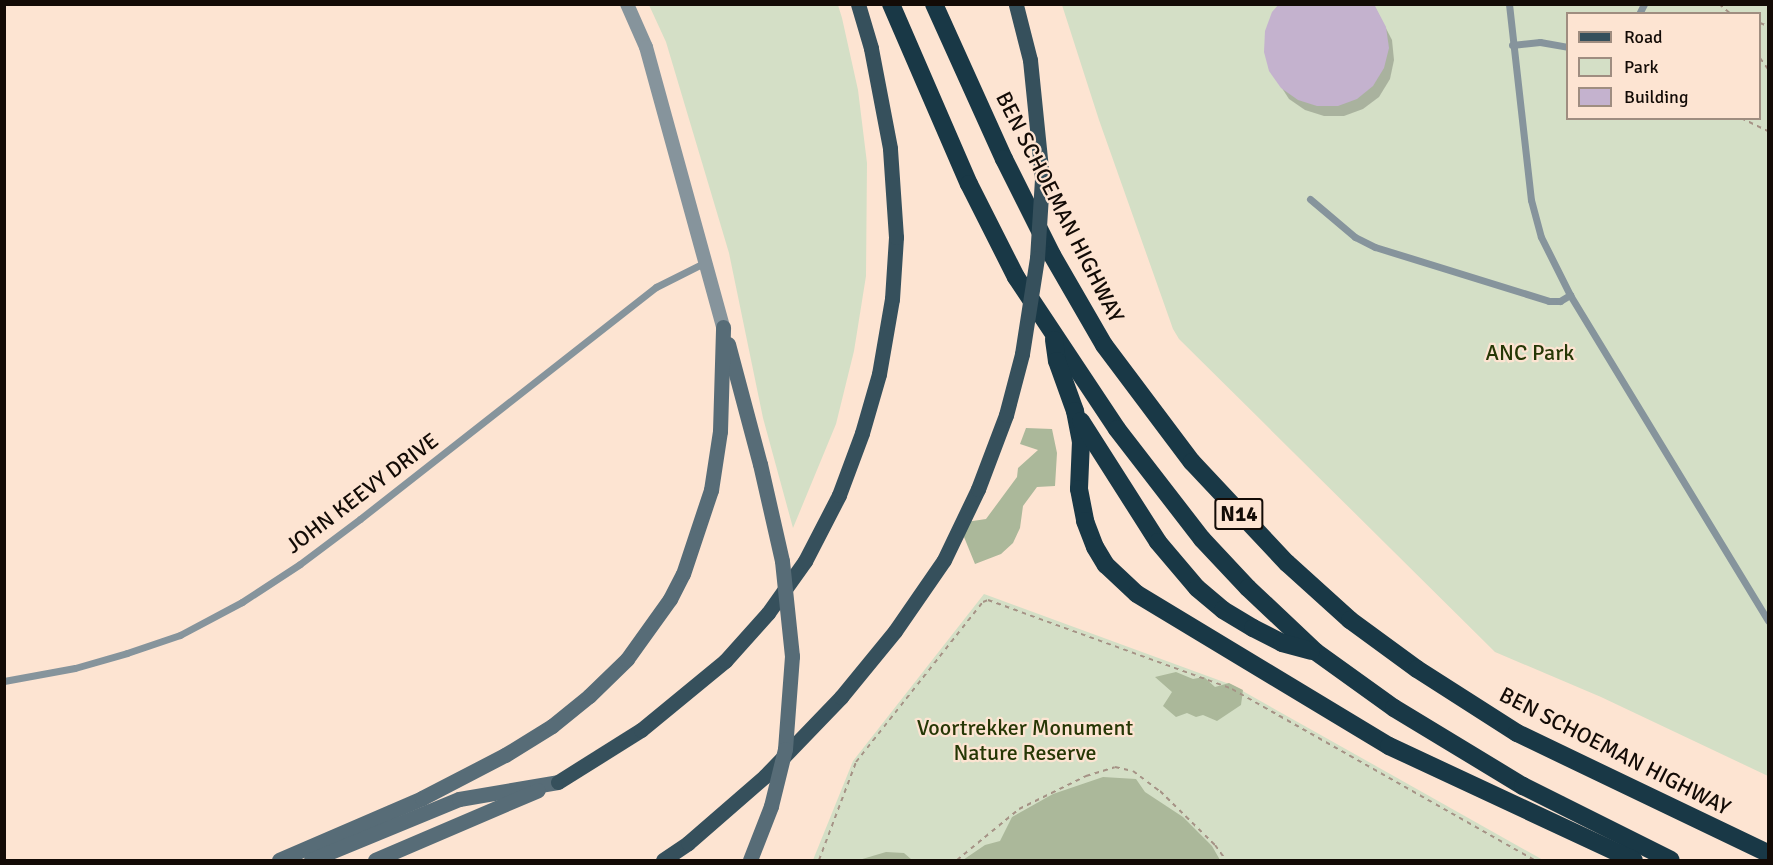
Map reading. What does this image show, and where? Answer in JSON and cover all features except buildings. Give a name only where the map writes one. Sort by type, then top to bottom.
[{"type":"highway","name":"N14","points":[[891,4],[969,184],[1016,277],[1117,429],[1202,538],[1248,588],[1316,652],[1394,708],[1523,786],[1671,861]]},
{"type":"highway","name":"BEN SCHOEMAN HIGHWAY","points":[[934,4],[1004,159],[1052,255],[1104,345],[1192,462],[1287,563],[1350,620],[1417,669],[1517,733],[1768,853]]},
{"type":"highway","points":[[1053,335],[1057,361],[1075,411],[1081,441],[1079,489],[1085,521],[1095,547],[1106,565],[1137,594],[1389,746],[1634,861]]},
{"type":"highway","points":[[1075,411],[1158,542],[1197,588],[1222,610],[1253,628],[1282,643],[1316,652]]},
{"type":"main road","points":[[375,861],[558,782],[641,730],[725,661],[768,613],[805,561],[839,495],[862,433],[879,375],[892,299],[896,237],[890,148],[871,48],[858,4]]},
{"type":"main road","points":[[663,861],[688,843],[765,776],[841,697],[895,631],[944,560],[978,489],[1006,415],[1022,354],[1037,258],[1042,179],[1030,60],[1016,5]]},
{"type":"main road","points":[[723,327],[760,464],[782,561],[792,656],[785,749],[771,806],[750,861]]},
{"type":"main road","points":[[279,861],[422,798],[505,755],[552,726],[589,696],[627,659],[670,599],[683,574],[711,490],[720,431],[723,327]]},
{"type":"main road","points":[[311,861],[459,799],[558,782]]},
{"type":"street","points":[[627,4],[646,47],[723,327]]},
{"type":"lane","points":[[1509,4],[1534,218],[1541,237],[1570,295],[1768,621]]},
{"type":"lane","points":[[1512,45],[1540,42],[1566,47]]},
{"type":"lane","points":[[1310,199],[1355,237],[1375,247],[1554,302],[1570,295]]},
{"type":"lane","name":"JOHN KEEVY DRIVE","points":[[4,681],[75,668],[128,653],[180,635],[242,602],[300,564],[656,287],[706,262]]},
{"type":"path","points":[[1745,120],[1768,131]]},
{"type":"path","points":[[819,861],[856,762],[983,602],[988,600],[1232,689],[1533,861]]},
{"type":"path","points":[[957,861],[1019,809],[1086,776],[1115,767],[1133,771],[1160,791],[1215,845],[1226,861]]},
{"type":"green space","points":[[649,5],[838,5],[842,18],[858,90],[867,163],[866,276],[854,351],[836,424],[793,528],[763,418],[729,253],[666,42]]},
{"type":"green space","name":"ANC Park","points":[[1062,5],[1768,5],[1768,776],[1601,697],[1495,652],[1179,339],[1173,329],[1099,120]]},
{"type":"green space","points":[[1026,428],[1052,429],[1057,453],[1055,486],[1037,487],[1023,506],[1020,528],[1013,543],[1001,554],[975,564],[964,537],[966,522],[986,519],[1017,477],[1018,468],[1038,450],[1020,444]]},
{"type":"green space","name":"Voortrekker Monument Nature Reserve","points":[[984,594],[1232,685],[1543,860],[813,860],[853,761]]},
{"type":"green space","points":[[1176,672],[1193,679],[1204,677],[1215,687],[1229,683],[1243,690],[1241,705],[1217,721],[1203,715],[1196,717],[1187,713],[1176,717],[1163,706],[1172,692],[1155,677]]},
{"type":"green space","points":[[1103,777],[1136,779],[1145,792],[1183,817],[1212,846],[1220,860],[963,860],[985,845],[1000,841],[1012,817],[1053,794]]},
{"type":"green space","points":[[886,852],[904,853],[912,860],[859,860]]}]
